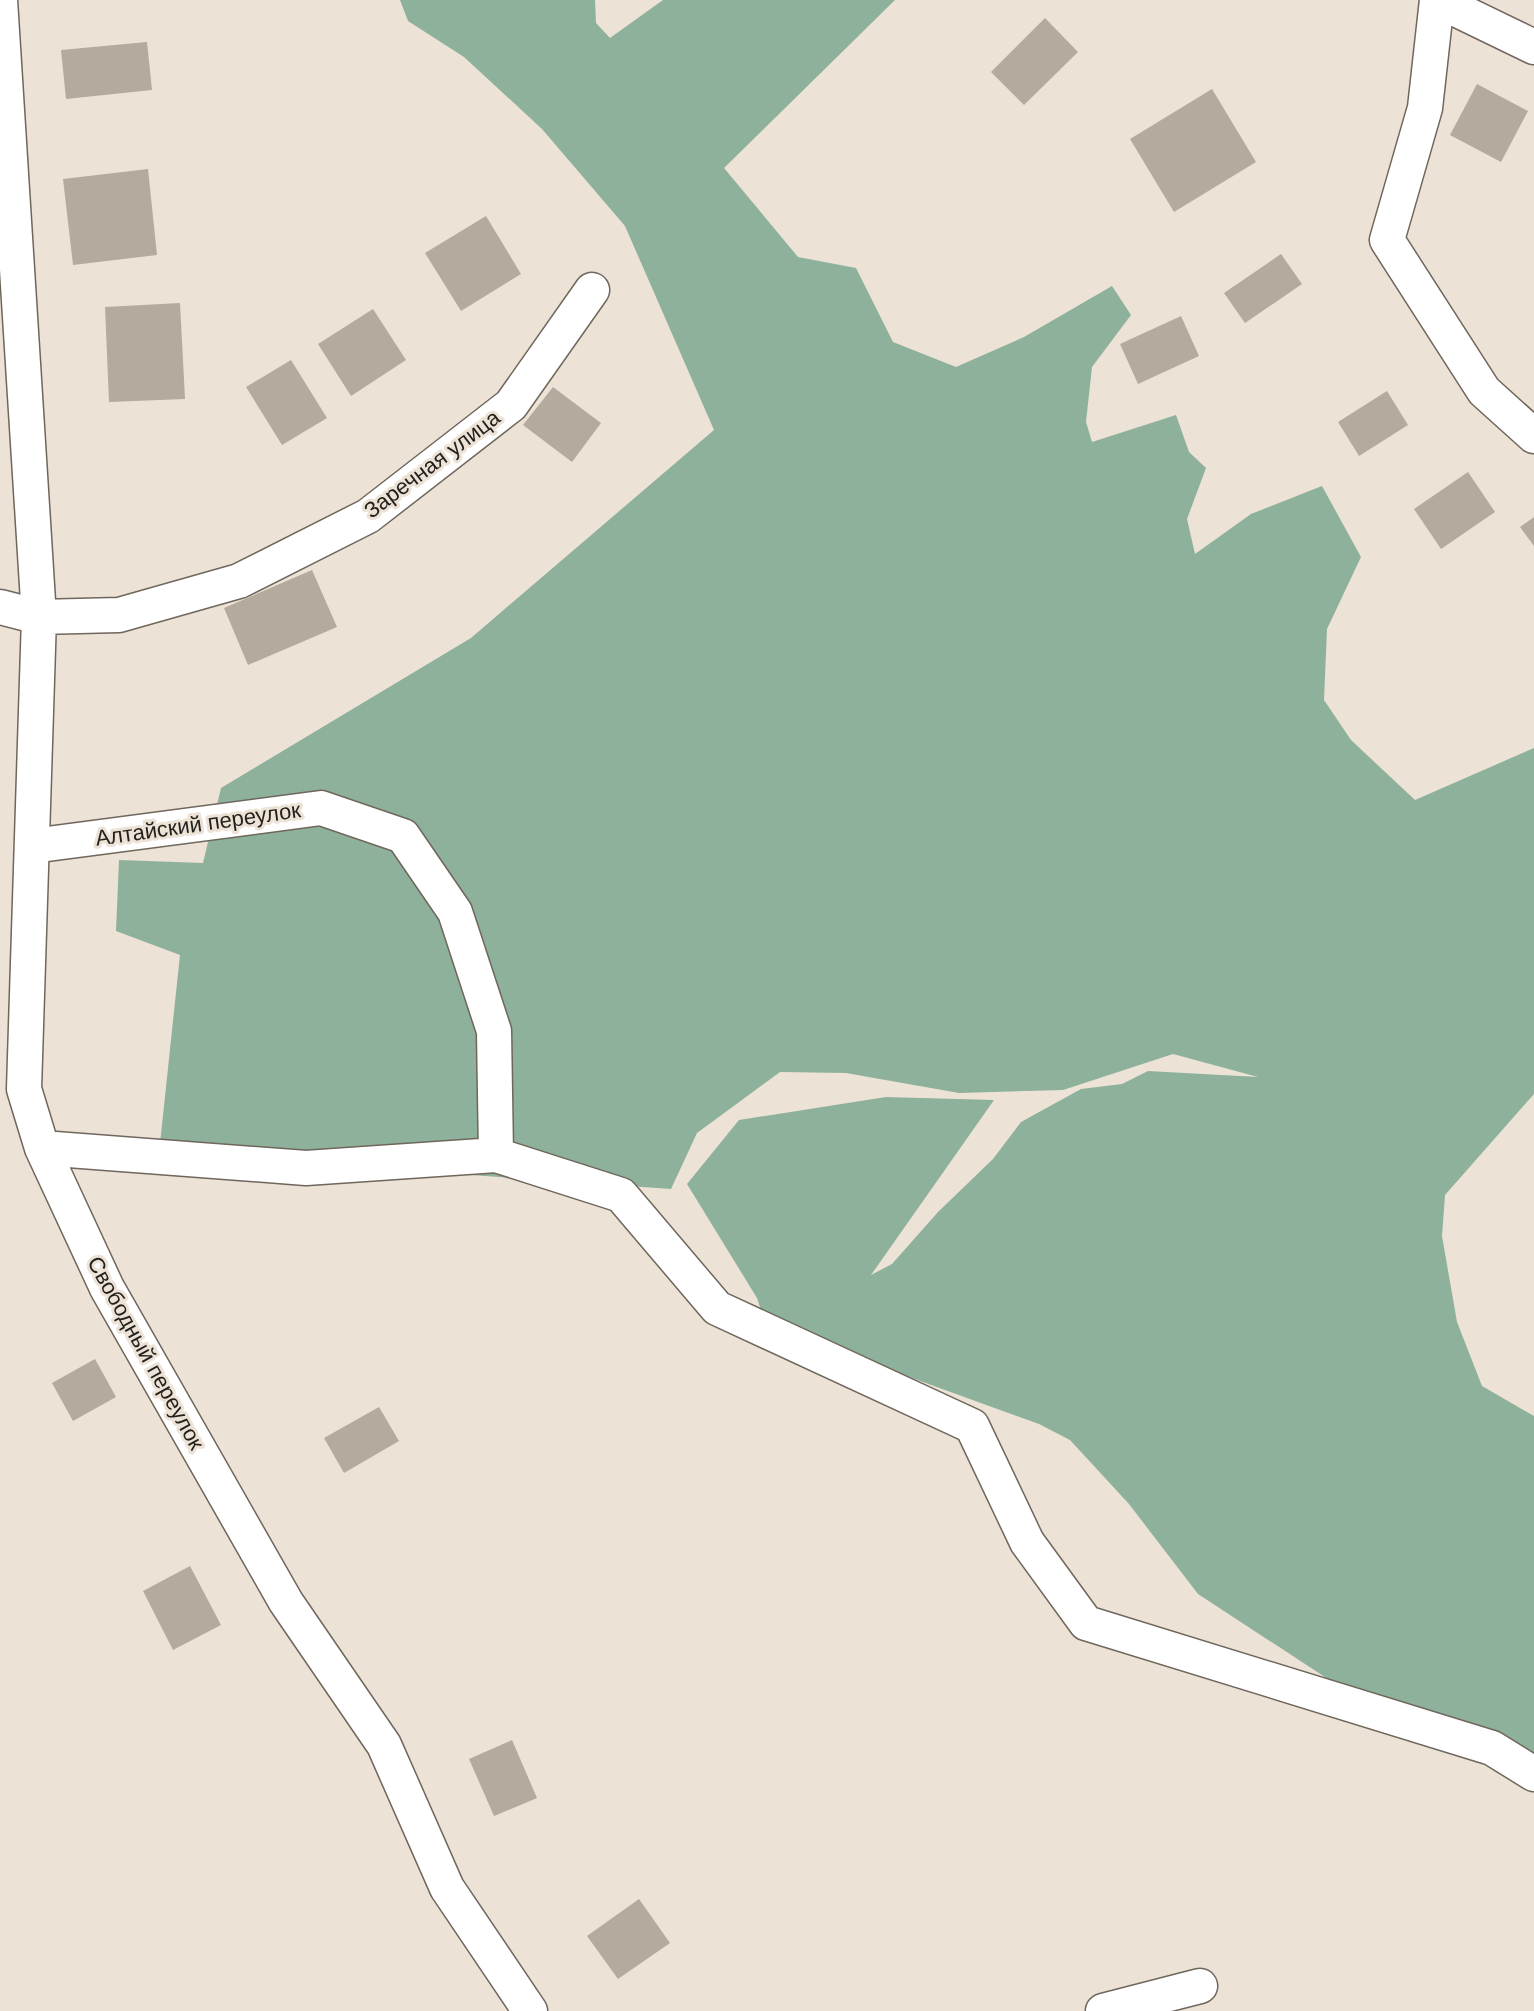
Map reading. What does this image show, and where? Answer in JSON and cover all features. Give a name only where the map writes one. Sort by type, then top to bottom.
[{"type":"street","points":[[0,0],[39,617]]},
{"type":"street","points":[[1534,47],[1437,0],[1425,108],[1387,240],[1484,391],[1534,436]]},
{"type":"street","name":"Заречная улица","points":[[0,607],[39,617],[119,615],[239,581],[368,516],[511,405],[592,290]]},
{"type":"street","name":"Свободный переулок","points":[[39,617],[24,1089],[42,1148],[107,1288],[286,1602],[384,1745],[447,1888],[530,2011]]},
{"type":"street","name":"Алтайский переулок","points":[[32,846],[321,808],[403,836],[455,912],[494,1031],[496,1155]]},
{"type":"street","points":[[42,1148],[306,1168],[496,1155],[621,1195],[717,1308],[972,1426],[1027,1542],[1086,1623],[1492,1748],[1534,1774]]},
{"type":"street","points":[[1103,2011],[1200,1986]]},
{"type":"green space","points":[[400,0],[595,0],[596,23],[610,38],[663,0],[895,0],[724,168],[798,257],[856,268],[893,342],[956,367],[1024,337],[1112,286],[1131,315],[1092,367],[1086,422],[1092,442],[1176,415],[1189,452],[1206,468],[1187,519],[1195,554],[1251,514],[1322,486],[1361,557],[1327,629],[1324,700],[1351,740],[1415,800],[1534,748],[1534,1094],[1445,1195],[1442,1236],[1457,1322],[1482,1386],[1534,1416],[1534,1769],[1331,1681],[1198,1594],[1129,1504],[1070,1440],[1039,1424],[766,1325],[757,1298],[687,1184],[739,1120],[886,1097],[994,1100],[871,1275],[892,1264],[938,1212],[993,1159],[1021,1122],[1081,1089],[1122,1084],[1148,1071],[1258,1077],[1173,1054],[1063,1090],[959,1093],[846,1073],[780,1072],[697,1133],[671,1189],[159,1153],[180,955],[116,931],[119,860],[203,863],[221,788],[471,638],[714,430],[625,226],[542,129],[464,57],[408,21]]},
{"type":"building","points":[[1045,18],[1078,52],[1024,105],[991,72]]},
{"type":"building","points":[[147,42],[152,90],[66,99],[61,50]]},
{"type":"building","points":[[1477,84],[1528,111],[1501,162],[1450,135]]},
{"type":"building","points":[[1212,89],[1256,162],[1174,212],[1130,139]]},
{"type":"building","points":[[148,169],[157,255],[73,265],[63,179]]},
{"type":"building","points":[[486,216],[521,274],[461,311],[425,253]]},
{"type":"building","points":[[1281,254],[1302,284],[1245,323],[1224,293]]},
{"type":"building","points":[[180,303],[185,399],[109,402],[105,307]]},
{"type":"building","points":[[373,309],[406,360],[351,396],[318,344]]},
{"type":"building","points":[[1181,316],[1199,356],[1138,384],[1120,344]]},
{"type":"building","points":[[291,360],[327,418],[282,445],[246,387]]},
{"type":"building","points":[[553,387],[601,423],[572,462],[523,425]]},
{"type":"building","points":[[1387,391],[1408,425],[1359,456],[1338,422]]},
{"type":"building","points":[[1468,472],[1495,512],[1441,549],[1414,509]]},
{"type":"building","points":[[1534,517],[1534,546],[1520,527]]},
{"type":"building","points":[[312,570],[337,627],[248,665],[224,608]]},
{"type":"building","points":[[95,1359],[116,1397],[73,1421],[52,1383]]},
{"type":"building","points":[[379,1407],[399,1441],[344,1473],[324,1438]]},
{"type":"building","points":[[190,1566],[221,1625],[173,1650],[143,1591]]},
{"type":"building","points":[[512,1740],[537,1798],[494,1816],[469,1759]]},
{"type":"building","points":[[639,1899],[670,1943],[618,1979],[587,1936]]}]
